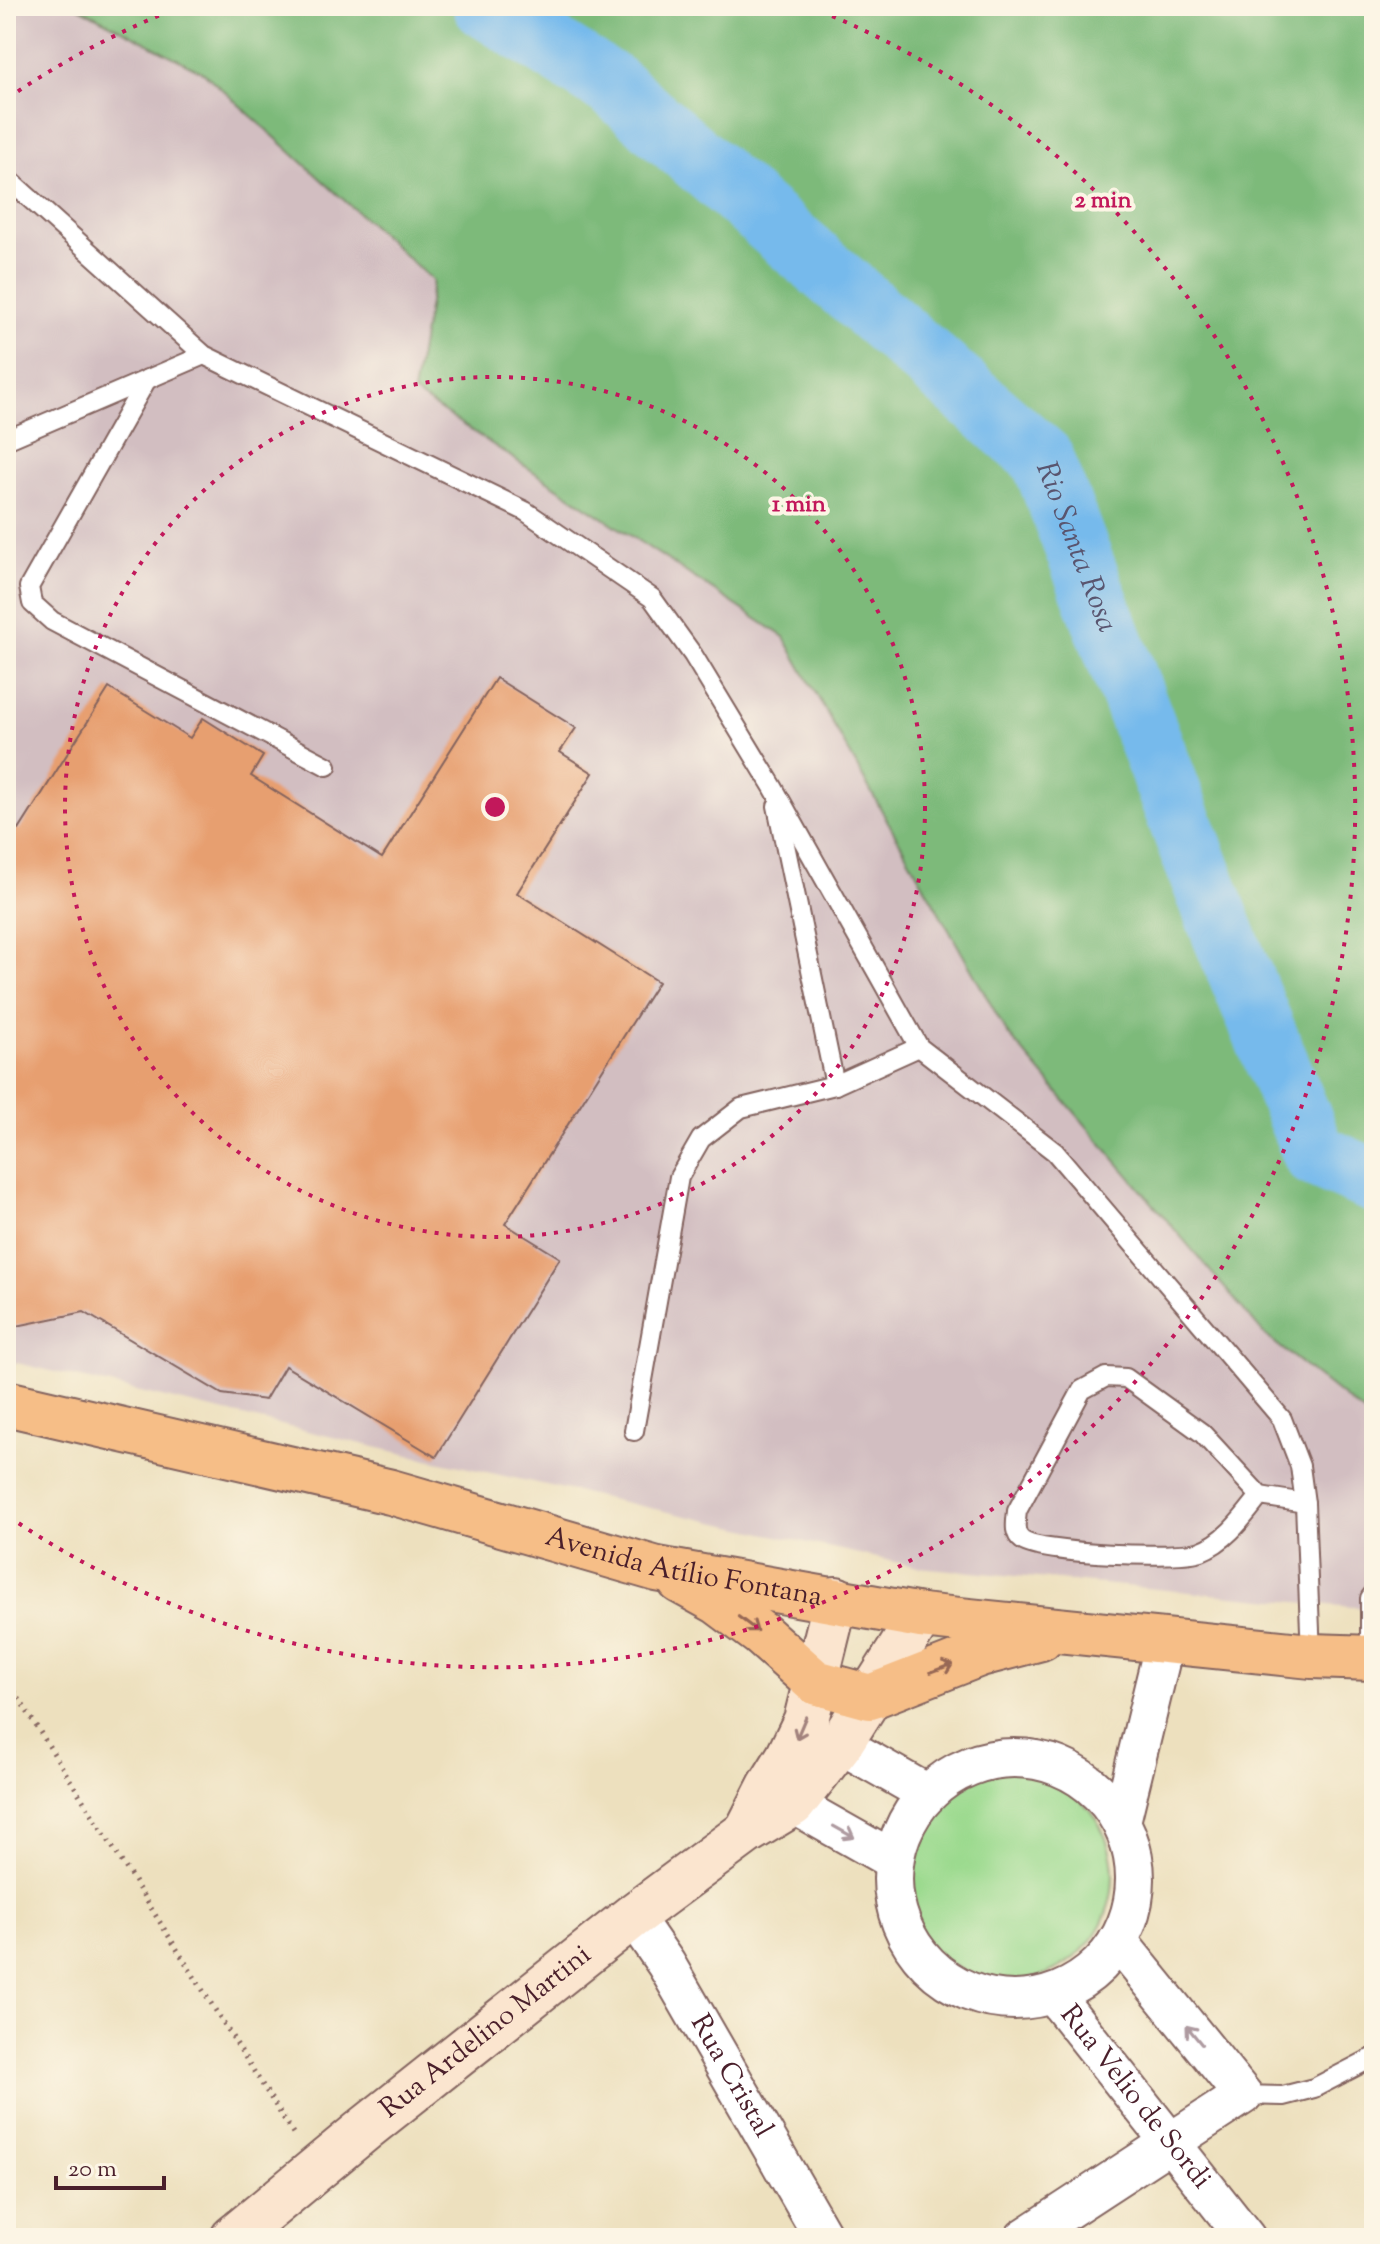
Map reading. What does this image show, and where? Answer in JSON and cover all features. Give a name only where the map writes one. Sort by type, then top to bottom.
[{"type":"main road","name":"Avenida Atílio Fontana","points":[[6,1403],[391,1492],[657,1569],[921,1616],[1311,1656],[1372,1658]]},
{"type":"main road","points":[[657,1569],[718,1602],[761,1634],[815,1682],[870,1697],[980,1654],[1066,1631]]},
{"type":"street","name":"Rua Ardelino Martini","points":[[745,1833],[806,1720],[836,1599]]},
{"type":"street","name":"Rua Ardelino Martini","points":[[233,2238],[633,1916],[745,1833],[793,1804],[840,1744],[921,1616]]},
{"type":"street","points":[[1121,1822],[1165,1641]]},
{"type":"street","points":[[840,1744],[928,1794]]},
{"type":"street","points":[[994,1760],[1031,1760],[1067,1771],[1088,1784],[1106,1801],[1121,1822],[1130,1844],[1134,1869],[1134,1894],[1128,1919],[1118,1941],[1100,1964],[1078,1982],[1053,1994],[1026,2000],[998,2000],[971,1993],[947,1981],[925,1963],[909,1941],[898,1916],[893,1888],[894,1861],[900,1837],[912,1814],[928,1794],[947,1778],[994,1760]]},
{"type":"street","points":[[793,1804],[894,1861]]},
{"type":"street","name":"Rua Cristal","points":[[633,1916],[666,1964],[824,2238]]},
{"type":"street","points":[[1024,2238],[1243,2095],[1118,1941]]},
{"type":"street","name":"Rua Velio de Sordi","points":[[1053,1994],[1246,2238]]},
{"type":"lane","points":[[6,177],[204,355],[525,511],[652,598],[693,655],[773,787],[919,1047],[1055,1152],[1282,1419],[1300,1466],[1305,1503],[1311,1656]]},
{"type":"lane","points":[[6,440],[204,355]]},
{"type":"lane","points":[[147,379],[29,587],[32,603],[52,621],[327,766]]},
{"type":"lane","points":[[773,787],[835,1085]]},
{"type":"lane","points":[[634,1431],[679,1177],[701,1139],[741,1108],[835,1085],[919,1047]]},
{"type":"lane","points":[[1260,1496],[1234,1529],[1201,1551],[1144,1554],[1071,1552],[1036,1547],[1023,1541],[1016,1531],[1017,1511],[1082,1390],[1106,1377],[1126,1378],[1202,1433],[1260,1496],[1305,1503]]},
{"type":"lane","points":[[1372,1658],[1370,1598],[1374,1593]]},
{"type":"lane","points":[[1243,2095],[1283,2096],[1314,2088],[1374,2057]]},
{"type":"path","points":[[6,1678],[315,2170]]},
{"type":"shaded area","points":[[6,6],[76,6],[204,73],[433,281],[413,392],[784,637],[1007,1033],[1265,1335],[1374,1421],[1374,1609],[918,1567],[405,1454],[17,1363],[6,1363]]},
{"type":"green space","points":[[76,6],[1374,6],[1374,1421],[1265,1335],[1007,1033],[784,637],[413,392],[433,281],[204,73]]},
{"type":"green space","points":[[1008,1771],[1048,1779],[1082,1802],[1105,1836],[1113,1876],[1105,1916],[1082,1950],[1048,1973],[1008,1981],[968,1973],[934,1950],[911,1916],[903,1876],[911,1836],[934,1802],[968,1779]]},
{"type":"building","points":[[496,678],[576,728],[560,752],[593,773],[517,893],[658,982],[505,1224],[560,1258],[436,1457],[285,1366],[265,1400],[222,1394],[84,1312],[12,1327],[6,1323],[6,821],[19,830],[109,688],[190,738],[203,718],[263,756],[251,776],[382,858]]},
{"type":"waterway","name":"Rio Santa Rosa","points":[[485,6],[613,86],[1042,458],[1224,935],[1315,1155],[1374,1181]]}]
